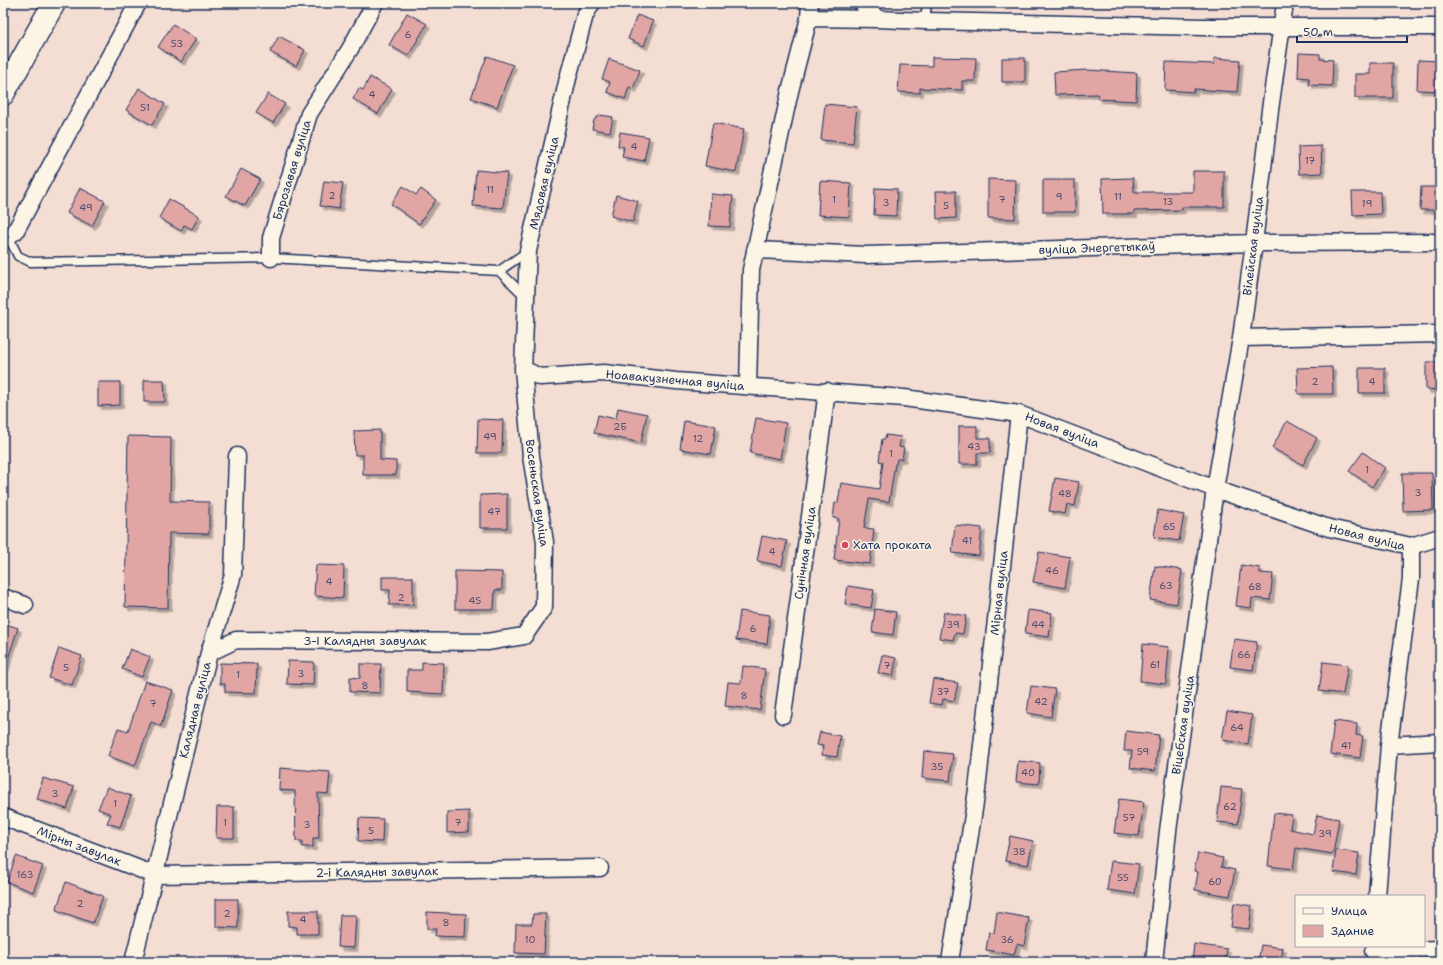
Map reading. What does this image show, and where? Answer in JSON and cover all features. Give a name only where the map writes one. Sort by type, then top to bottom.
[{"type":"street","points":[[3,94],[54,3]]},
{"type":"street","points":[[15,232],[138,3]]},
{"type":"street","name":"Бярозавая вуліца","points":[[271,258],[271,238],[309,114],[350,49],[374,3]]},
{"type":"street","name":"Мядовая вуліца","points":[[524,369],[528,251],[568,78],[585,15],[592,3]]},
{"type":"street","points":[[862,3],[878,19]]},
{"type":"street","name":"Вілейская вуліца","points":[[1215,489],[1241,338],[1285,3]]},
{"type":"street","points":[[748,386],[751,270],[809,11],[878,19],[925,21],[1204,27],[1440,27]]},
{"type":"street","name":"вуліца Энергетыкаў","points":[[755,250],[866,255],[1254,243],[1440,242]]},
{"type":"street","points":[[1241,338],[1440,334]]},
{"type":"street","name":"Ноавакузнечная вуліца","points":[[524,369],[540,377],[604,373],[676,381],[827,391]]},
{"type":"street","name":"Восеньская вуліца","points":[[524,369],[531,456],[545,542],[544,607],[524,636]]},
{"type":"street","points":[[827,391],[904,398],[1018,414]]},
{"type":"street","name":"Сунічная вуліца","points":[[783,715],[827,391]]},
{"type":"street","name":"Новая вуліца","points":[[1018,414],[1215,489],[1329,528],[1411,546],[1411,580],[1389,745],[1377,895]]},
{"type":"street","name":"Мірная вуліца","points":[[950,962],[977,790],[1018,414]]},
{"type":"street","name":"Калядная вуліца","points":[[133,962],[209,653],[233,575],[237,456]]},
{"type":"street","name":"Віцебская вуліца","points":[[1154,962],[1168,831],[1215,489]]},
{"type":"street","points":[[1411,546],[1440,537]]},
{"type":"street","points":[[3,597],[25,605]]},
{"type":"street","name":"3-і Калядны завулак","points":[[209,653],[236,640],[487,642],[524,636]]},
{"type":"street","points":[[1389,745],[1440,742]]},
{"type":"street","name":"Мірны завулак","points":[[3,817],[155,875]]},
{"type":"street","name":"2-і Калядны завулак","points":[[155,875],[600,868]]},
{"type":"street","points":[[1372,953],[1440,949]]},
{"type":"lane","points":[[925,21],[927,3]]},
{"type":"lane","points":[[15,232],[11,242],[18,256],[31,262],[271,258],[500,271],[528,251]]},
{"type":"lane","points":[[500,271],[526,297]]},
{"type":"building","points":[[407,13],[427,24],[408,56],[389,45]]},
{"type":"building","points":[[637,15],[653,21],[644,46],[628,39]]},
{"type":"building","points":[[173,24],[196,39],[181,62],[158,47]]},
{"type":"building","points":[[279,36],[305,50],[296,66],[270,52]]},
{"type":"building","points":[[1299,53],[1320,54],[1320,59],[1333,60],[1332,86],[1309,85],[1309,78],[1298,77]]},
{"type":"building","points":[[487,56],[513,65],[497,107],[471,98]]},
{"type":"building","points":[[932,57],[976,58],[975,81],[962,81],[962,90],[920,88],[920,93],[898,92],[900,65],[932,66]]},
{"type":"building","points":[[1002,58],[1025,58],[1025,82],[1002,82]]},
{"type":"building","points":[[1214,58],[1240,60],[1237,92],[1194,89],[1194,92],[1165,90],[1166,62],[1214,64]]},
{"type":"building","points":[[609,59],[640,70],[633,89],[629,87],[625,99],[607,92],[610,82],[602,79]]},
{"type":"building","points":[[1418,60],[1440,61],[1440,91],[1417,90]]},
{"type":"building","points":[[1370,63],[1393,63],[1393,98],[1355,98],[1355,74],[1370,74]]},
{"type":"building","points":[[1087,70],[1137,73],[1136,101],[1098,99],[1098,94],[1055,95],[1054,72]]},
{"type":"building","points":[[370,77],[392,89],[378,114],[353,99],[359,88],[363,90]]},
{"type":"building","points":[[139,88],[165,104],[152,125],[126,110]]},
{"type":"building","points":[[268,94],[285,104],[273,123],[256,113]]},
{"type":"building","points":[[825,104],[857,107],[853,143],[821,140]]},
{"type":"building","points":[[600,115],[613,117],[610,132],[592,129],[594,120]]},
{"type":"building","points":[[713,123],[744,129],[736,172],[705,166]]},
{"type":"building","points":[[620,132],[649,137],[644,161],[622,157],[624,147],[618,146]]},
{"type":"building","points":[[1321,146],[1322,173],[1299,174],[1298,147]]},
{"type":"building","points":[[241,169],[260,179],[245,206],[226,196]]},
{"type":"building","points":[[476,170],[507,173],[503,208],[473,206]]},
{"type":"building","points":[[1193,171],[1224,171],[1224,207],[1182,207],[1182,210],[1134,211],[1134,214],[1103,214],[1102,179],[1133,178],[1134,192],[1193,192]]},
{"type":"building","points":[[988,179],[1016,180],[1015,219],[988,218]]},
{"type":"building","points":[[1043,180],[1075,180],[1075,212],[1043,212]]},
{"type":"building","points":[[324,181],[343,183],[339,209],[320,206]]},
{"type":"building","points":[[820,181],[851,183],[849,217],[818,215]]},
{"type":"building","points":[[403,186],[416,195],[421,189],[436,200],[419,224],[391,204]]},
{"type":"building","points":[[1421,187],[1440,187],[1440,210],[1420,210]]},
{"type":"building","points":[[80,188],[105,201],[92,226],[67,213]]},
{"type":"building","points":[[875,188],[897,189],[896,216],[874,215]]},
{"type":"building","points":[[936,191],[956,191],[956,218],[937,219]]},
{"type":"building","points":[[1352,192],[1380,192],[1381,214],[1353,215]]},
{"type":"building","points":[[711,194],[733,196],[730,227],[709,226]]},
{"type":"building","points":[[616,195],[638,201],[633,222],[611,216]]},
{"type":"building","points":[[169,199],[199,216],[192,229],[184,225],[181,231],[159,218]]},
{"type":"building","points":[[1426,362],[1440,362],[1440,389],[1426,390]]},
{"type":"building","points":[[1332,367],[1333,394],[1298,394],[1297,368]]},
{"type":"building","points":[[1359,368],[1385,368],[1385,393],[1359,393]]},
{"type":"building","points":[[144,380],[164,380],[165,402],[144,402]]},
{"type":"building","points":[[98,382],[120,382],[120,405],[98,406]]},
{"type":"building","points":[[618,408],[647,414],[641,443],[594,433],[598,415],[616,419]]},
{"type":"building","points":[[756,418],[786,423],[780,459],[750,453]]},
{"type":"building","points":[[478,419],[503,420],[502,453],[477,453]]},
{"type":"building","points":[[684,421],[716,426],[711,454],[680,449]]},
{"type":"building","points":[[1287,421],[1317,438],[1303,465],[1272,448]]},
{"type":"building","points":[[959,426],[977,426],[977,438],[990,438],[990,453],[977,453],[977,464],[959,464]]},
{"type":"building","points":[[380,430],[380,460],[396,461],[396,475],[363,475],[363,455],[355,455],[354,431]]},
{"type":"building","points":[[886,435],[901,437],[899,447],[904,448],[902,459],[897,459],[895,464],[889,502],[869,499],[864,528],[874,529],[870,564],[834,560],[839,519],[833,518],[835,503],[838,503],[841,483],[879,489],[883,462],[879,461],[882,439],[885,439]]},
{"type":"building","points":[[128,436],[171,437],[170,501],[209,502],[209,534],[169,533],[168,608],[125,607]]},
{"type":"building","points":[[1363,452],[1385,468],[1372,487],[1349,471]]},
{"type":"building","points":[[1402,473],[1432,473],[1433,510],[1403,511]]},
{"type":"building","points":[[1055,478],[1079,482],[1075,506],[1067,504],[1065,514],[1049,511]]},
{"type":"building","points":[[507,494],[507,528],[480,528],[480,495]]},
{"type":"building","points":[[1158,510],[1184,515],[1179,541],[1154,537]]},
{"type":"building","points":[[955,525],[982,528],[979,556],[952,553]]},
{"type":"building","points":[[762,536],[787,541],[782,566],[757,561]]},
{"type":"building","points":[[1039,552],[1070,557],[1065,588],[1033,582]]},
{"type":"building","points":[[316,565],[344,566],[343,598],[314,596]]},
{"type":"building","points":[[1241,565],[1260,568],[1260,573],[1273,574],[1270,600],[1252,598],[1251,608],[1236,606]]},
{"type":"building","points":[[1155,566],[1182,570],[1177,604],[1150,600]]},
{"type":"building","points":[[455,571],[502,572],[502,590],[495,590],[494,609],[455,609]]},
{"type":"building","points":[[382,577],[413,577],[413,605],[389,605],[390,590],[382,590]]},
{"type":"building","points":[[848,586],[874,590],[871,608],[845,604]]},
{"type":"building","points":[[875,609],[896,612],[893,635],[872,632]]},
{"type":"building","points":[[1028,610],[1052,613],[1049,637],[1025,634]]},
{"type":"building","points":[[740,611],[770,615],[767,644],[736,640]]},
{"type":"building","points":[[944,612],[966,616],[963,634],[955,633],[953,640],[939,638]]},
{"type":"building","points":[[3,623],[18,628],[5,668],[3,668]]},
{"type":"building","points":[[1234,639],[1257,642],[1253,670],[1230,667]]},
{"type":"building","points":[[1143,644],[1169,647],[1166,684],[1140,681]]},
{"type":"building","points":[[59,648],[82,656],[72,685],[49,678]]},
{"type":"building","points":[[130,649],[150,657],[142,677],[122,669]]},
{"type":"building","points":[[882,655],[896,658],[893,676],[878,673]]},
{"type":"building","points":[[288,661],[314,662],[313,685],[287,684]]},
{"type":"building","points":[[422,662],[444,663],[443,694],[407,692],[407,670],[422,670]]},
{"type":"building","points":[[1323,662],[1348,665],[1343,694],[1319,691]]},
{"type":"building","points":[[220,663],[257,664],[256,693],[225,692],[225,684],[220,684]]},
{"type":"building","points":[[360,664],[381,664],[380,693],[350,692],[350,677],[360,678]]},
{"type":"building","points":[[743,666],[765,669],[760,710],[725,706],[728,682],[741,683]]},
{"type":"building","points":[[933,679],[958,683],[954,701],[943,699],[942,705],[929,703]]},
{"type":"building","points":[[145,681],[173,690],[161,726],[151,722],[135,766],[108,756],[118,728],[128,731]]},
{"type":"building","points":[[1031,686],[1055,689],[1051,717],[1027,713]]},
{"type":"building","points":[[1227,711],[1252,715],[1248,744],[1222,740]]},
{"type":"building","points":[[1334,721],[1357,724],[1356,735],[1363,736],[1360,758],[1330,754]]},
{"type":"building","points":[[1126,731],[1159,735],[1155,771],[1130,768],[1132,751],[1124,751]]},
{"type":"building","points":[[820,732],[840,736],[837,757],[822,755],[823,746],[817,745]]},
{"type":"building","points":[[924,751],[953,754],[950,781],[922,778]]},
{"type":"building","points":[[1018,761],[1040,763],[1039,784],[1016,782]]},
{"type":"building","points":[[280,768],[330,772],[328,794],[318,793],[319,838],[313,838],[313,847],[302,847],[302,841],[296,841],[295,791],[279,790]]},
{"type":"building","points":[[43,778],[74,787],[67,809],[37,799]]},
{"type":"building","points":[[107,787],[131,796],[120,827],[107,823],[111,814],[98,809]]},
{"type":"building","points":[[1221,787],[1242,789],[1238,824],[1217,822]]},
{"type":"building","points":[[1119,799],[1144,802],[1139,836],[1114,833]]},
{"type":"building","points":[[217,807],[234,807],[234,838],[216,838]]},
{"type":"building","points":[[469,811],[469,832],[447,833],[447,812]]},
{"type":"building","points":[[1274,813],[1292,815],[1290,829],[1313,834],[1317,815],[1339,819],[1333,854],[1296,848],[1293,869],[1268,866]]},
{"type":"building","points":[[359,818],[383,819],[382,842],[358,841]]},
{"type":"building","points":[[1010,836],[1033,841],[1028,865],[1005,861]]},
{"type":"building","points":[[1336,850],[1359,853],[1356,875],[1333,872]]},
{"type":"building","points":[[1198,853],[1223,858],[1221,867],[1235,870],[1230,896],[1195,890],[1198,872],[1194,871]]},
{"type":"building","points":[[16,856],[43,866],[33,892],[7,882]]},
{"type":"building","points":[[1111,861],[1139,864],[1135,894],[1107,890]]},
{"type":"building","points":[[66,882],[103,896],[93,923],[56,910]]},
{"type":"building","points":[[216,899],[238,899],[238,928],[216,927]]},
{"type":"building","points":[[1234,903],[1252,906],[1249,929],[1231,927]]},
{"type":"building","points":[[288,911],[318,911],[318,934],[297,934],[297,927],[288,926]]},
{"type":"building","points":[[427,912],[466,914],[465,937],[435,936],[436,929],[427,929]]},
{"type":"building","points":[[997,912],[1029,918],[1024,946],[1017,944],[1014,955],[986,950],[989,932],[994,933]]},
{"type":"building","points":[[533,914],[546,914],[544,954],[515,953],[516,924],[532,924]]},
{"type":"building","points":[[340,915],[356,915],[354,948],[338,947]]},
{"type":"building","points":[[1194,944],[1227,949],[1225,962],[1192,962]]},
{"type":"building","points":[[1261,945],[1283,948],[1281,962],[1258,962]]},
{"type":"place","name":"Хата проката","points":[[845,545]]}]
